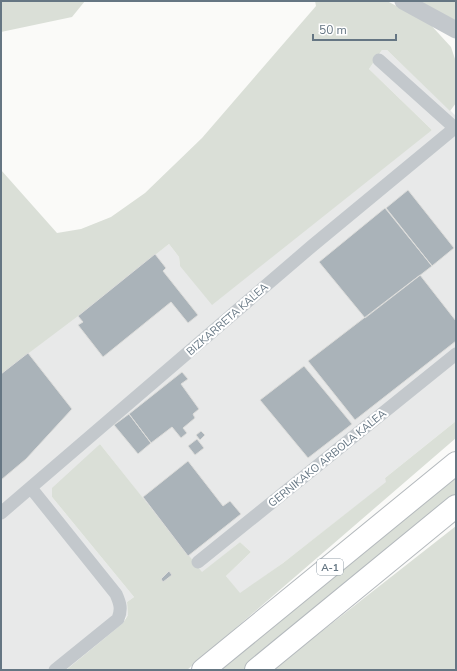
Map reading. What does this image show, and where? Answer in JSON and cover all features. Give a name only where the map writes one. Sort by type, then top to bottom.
[{"type":"highway","points":[[248,633],[293,585],[456,452]]},
{"type":"highway","name":"A-1","points":[[203,670],[456,463]]},
{"type":"highway","points":[[256,670],[456,506]]},
{"type":"street","points":[[403,1],[449,27],[456,44]]},
{"type":"street","points":[[379,60],[456,128]]},
{"type":"street","name":"BIZKARRETA KALEA","points":[[1,513],[306,251],[456,128]]},
{"type":"street","name":"GERNIKAKO ARBOLA KALEA","points":[[198,562],[456,354]]},
{"type":"street","points":[[31,488],[116,594],[120,603],[121,611],[118,619],[55,670]]},
{"type":"shaded area","points":[[1,1],[85,1],[72,17],[1,32]]},
{"type":"shaded area","points":[[315,1],[387,1],[429,23],[451,47],[456,62],[456,103],[450,111],[387,50],[382,50],[369,69],[432,130],[212,305],[180,266],[179,257],[169,244],[78,316],[1,374],[1,170],[57,233],[81,229],[111,217],[145,193],[202,138],[316,6]]},
{"type":"shaded area","points":[[420,1],[456,1],[456,22]]},
{"type":"shaded area","points":[[382,50],[387,50],[456,116],[456,421],[385,478],[387,482],[283,563],[240,594],[226,576],[251,552],[240,542],[202,573],[100,444],[52,497],[134,597],[127,602],[128,615],[113,631],[66,670],[1,670],[1,374],[169,244],[179,257],[180,266],[432,130],[369,69]]},
{"type":"shaded area","points":[[456,421],[456,438],[187,670],[66,670],[123,623],[128,615],[127,602],[134,597],[52,497],[52,488],[100,444],[202,572],[240,542],[251,552],[226,576],[240,593],[283,563],[386,482],[385,478]]},
{"type":"shaded area","points":[[456,473],[456,496],[244,670],[216,670]]},
{"type":"shaded area","points":[[456,526],[456,670],[274,670],[289,657]]},
{"type":"building","points":[[408,190],[454,248],[432,266],[386,208]]},
{"type":"building","points":[[385,208],[432,266],[365,318],[319,262]]},
{"type":"building","points":[[155,254],[166,268],[163,271],[198,315],[188,323],[171,302],[103,357],[78,325],[83,322],[78,316]]},
{"type":"building","points":[[420,275],[456,321],[456,341],[355,420],[308,361]]},
{"type":"building","points":[[28,353],[72,409],[26,459],[1,480],[1,374]]},
{"type":"building","points":[[304,366],[352,424],[308,458],[260,400]]},
{"type":"building","points":[[182,372],[188,379],[181,384],[199,409],[193,414],[195,418],[183,428],[187,433],[181,438],[172,427],[151,443],[129,414]]},
{"type":"building","points":[[129,414],[151,443],[138,454],[114,425]]},
{"type":"building","points":[[201,431],[205,435],[200,440],[196,435]]},
{"type":"building","points":[[197,439],[204,448],[195,455],[188,446]]},
{"type":"building","points":[[188,461],[223,506],[230,501],[241,514],[188,556],[143,497]]},
{"type":"building","points":[[169,571],[172,575],[163,582],[161,579]]}]
